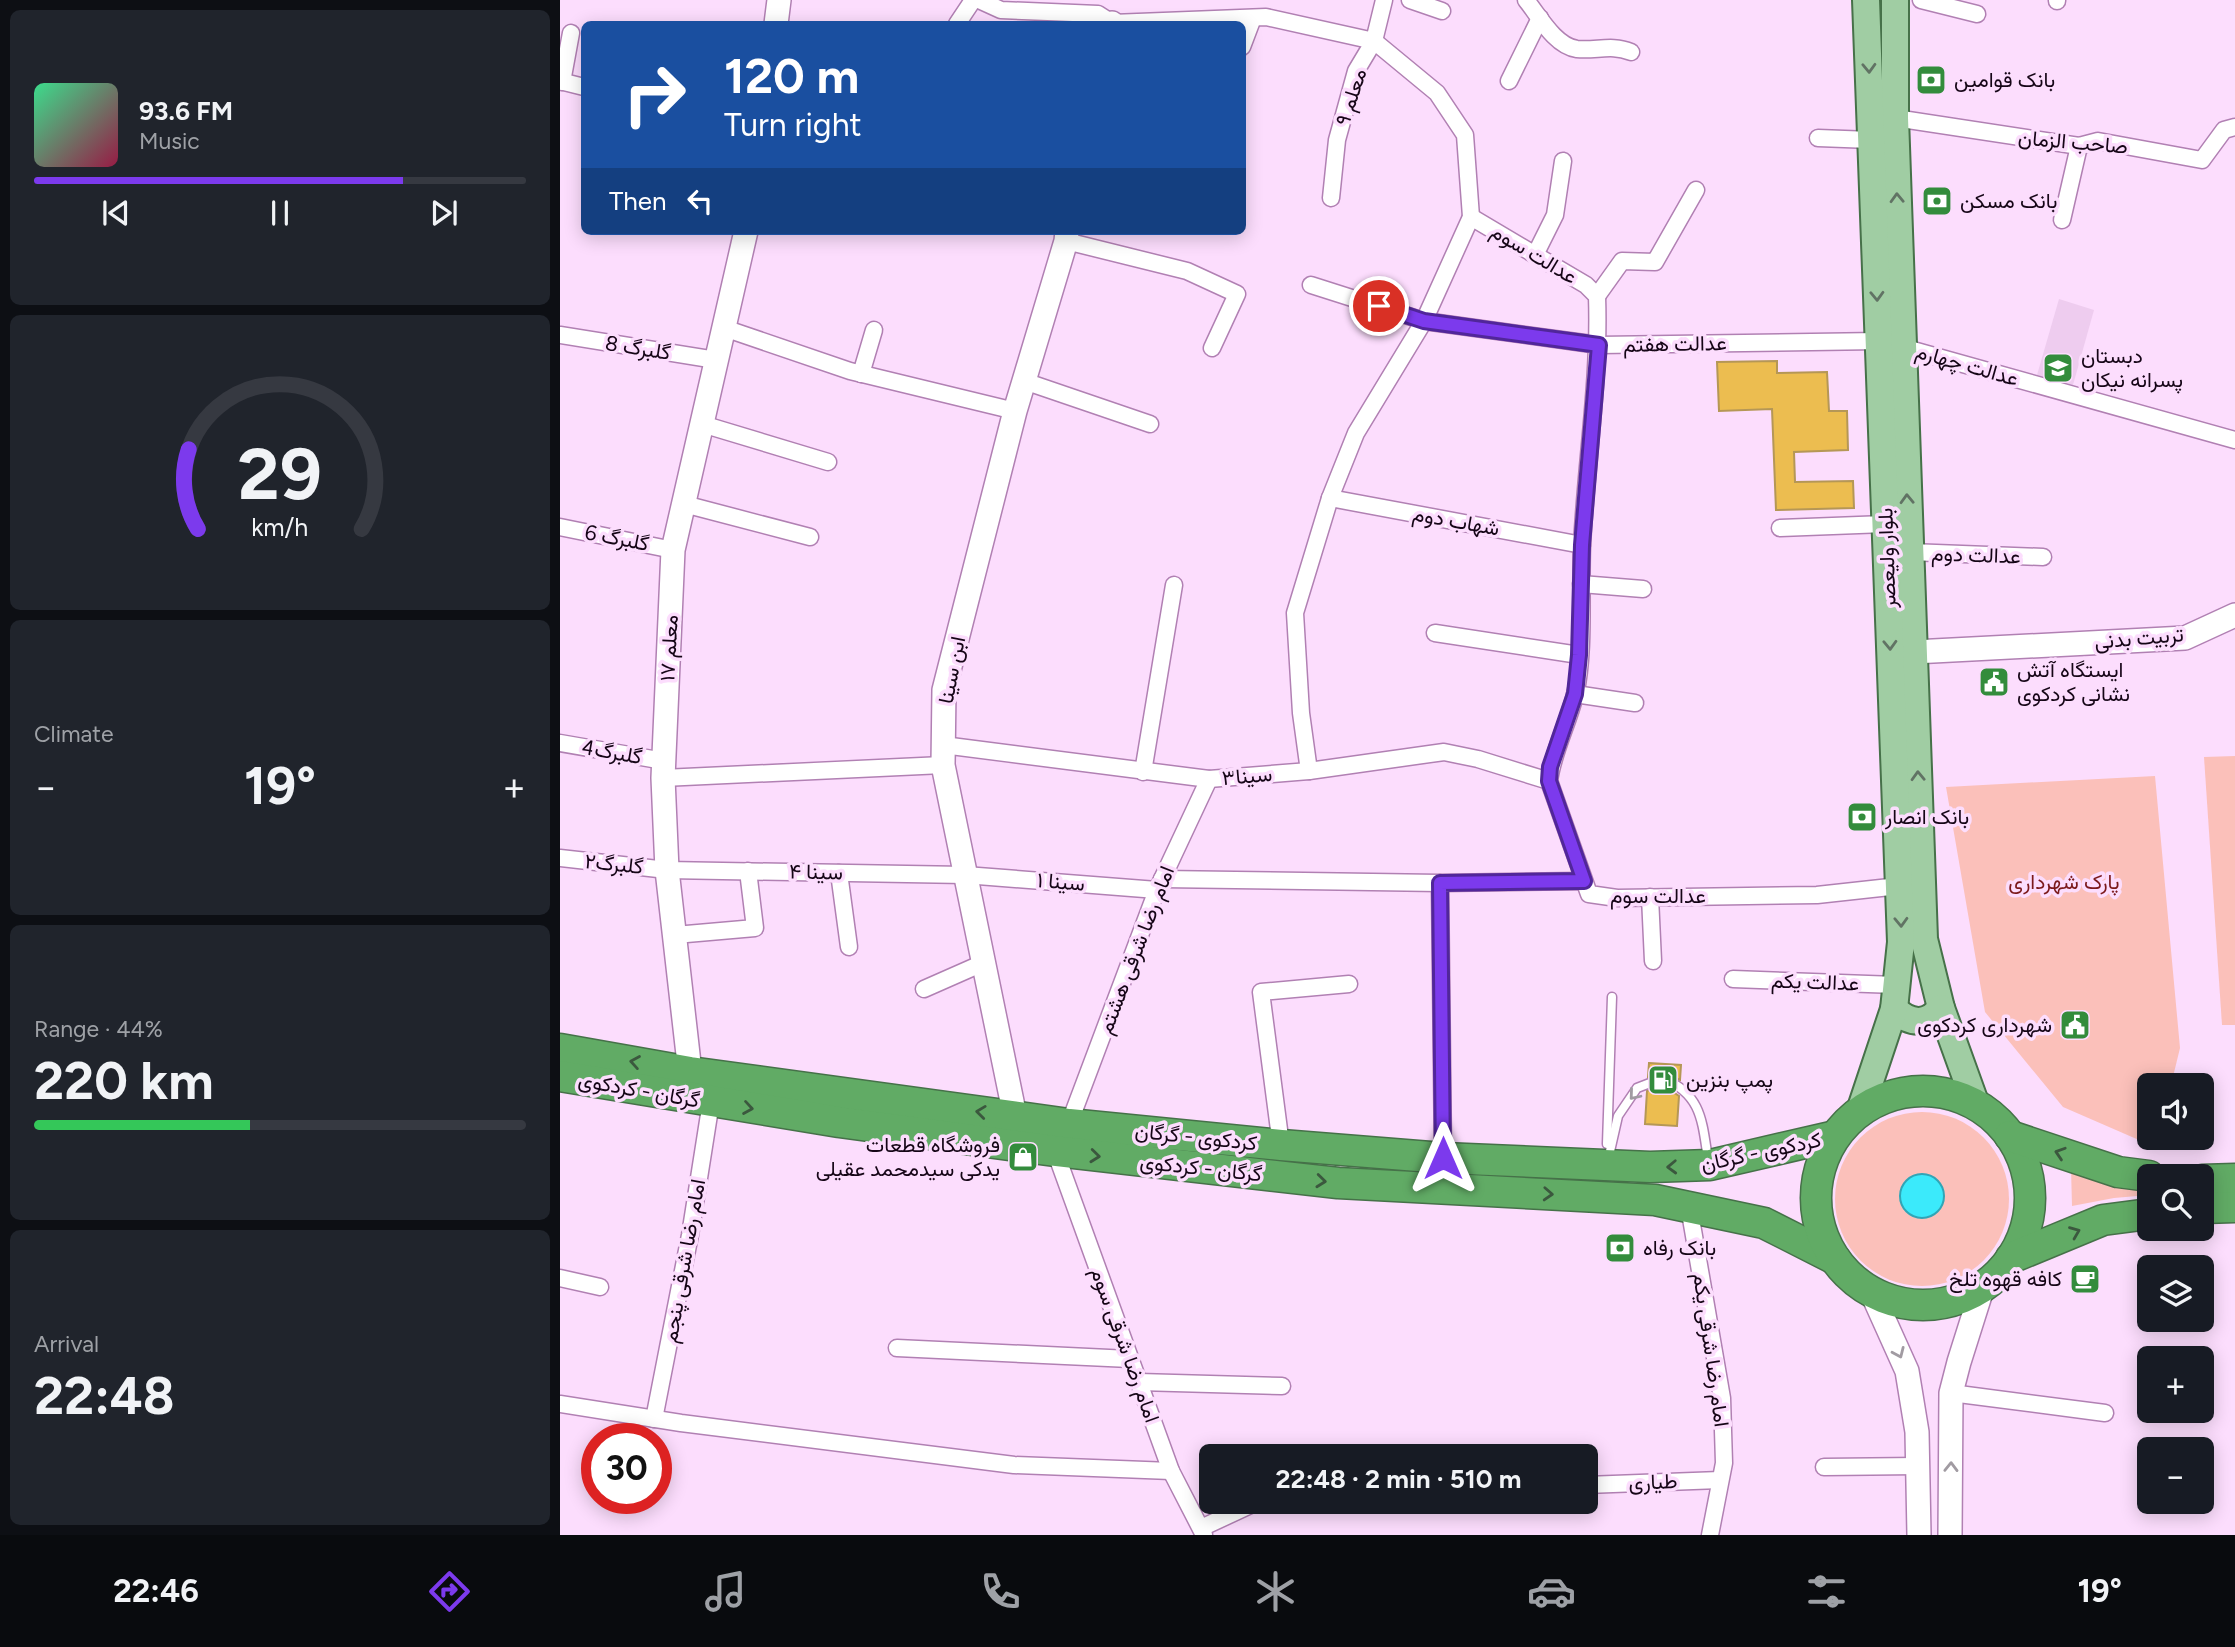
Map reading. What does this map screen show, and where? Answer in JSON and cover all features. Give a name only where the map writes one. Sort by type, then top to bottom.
[{"type":"highway","name":"کردکوی - گرگان","points":[[560,1049],[690,1072],[1069,1124],[1281,1146],[1443,1158],[1650,1167],[1710,1166],[1835,1136]]},
{"type":"highway","name":"گرگان - کردکوی","points":[[560,1076],[711,1102],[1055,1152],[1338,1183],[1655,1200],[1763,1223],[1835,1259]]},
{"type":"highway","points":[[1937,1092],[1976,1105],[2000,1124],[2021,1155],[2028,1176],[2030,1197],[2022,1239],[2011,1258],[1983,1286],[1950,1301],[1911,1304],[1871,1291],[1857,1282],[1835,1259],[1820,1226],[1816,1190],[1825,1153],[1835,1136],[1860,1111],[1897,1094],[1937,1092]]},
{"type":"highway","points":[[2010,1136],[2118,1172],[2137,1174]]},
{"type":"highway","points":[[2214,1180],[2235,1179]]},
{"type":"highway","points":[[2214,1208],[2235,1207]]},
{"type":"highway","points":[[2011,1258],[2104,1220],[2137,1216]]},
{"type":"main road","name":"بلوار ولیعصر","points":[[1866,0],[1871,140],[1910,552],[1924,939],[1941,1008],[1976,1105]]},
{"type":"main road","name":"بلوار ولیعصر","points":[[1860,1111],[1895,997],[1901,942],[1885,524],[1891,344],[1895,0]]},
{"type":"main road","points":[[1895,997],[1909,1020],[1927,1020],[1941,1008]]},
{"type":"street","points":[[776,21],[779,0]]},
{"type":"street","points":[[959,21],[973,0]]},
{"type":"street","points":[[979,0],[1001,10],[1105,15],[1266,17],[1374,41],[1437,93],[1465,135],[1471,217],[1424,321],[1356,433],[1330,498],[1295,613],[1301,713],[1309,771]]},
{"type":"street","name":"معلم ۹","points":[[1331,198],[1337,140],[1356,71],[1374,41],[1384,0]]},
{"type":"street","points":[[1410,0],[1442,11]]},
{"type":"street","points":[[1526,0],[1557,39],[1575,49],[1619,47],[1631,52]]},
{"type":"street","points":[[1921,0],[1977,14]]},
{"type":"street","points":[[1246,35],[1252,18]]},
{"type":"street","points":[[1509,81],[1540,18]]},
{"type":"street","points":[[572,33],[561,81],[581,86]]},
{"type":"street","name":"صاحب الزمان","points":[[1895,118],[2080,146],[2098,141],[2202,160],[2224,130],[2235,127]]},
{"type":"street","points":[[1818,138],[1871,140]]},
{"type":"street","points":[[2062,220],[2080,146]]},
{"type":"street","points":[[1535,255],[1555,215],[1563,161]]},
{"type":"street","points":[[1597,296],[1622,261],[1655,262],[1696,190]]},
{"type":"street","name":"عدالت سوم","points":[[1471,217],[1586,285],[1597,296],[1599,345],[1582,545],[1579,655],[1575,694],[1550,767],[1549,781],[1588,894],[1617,898],[1817,895],[1899,886]]},
{"type":"street","name":"معلم ۱۷","points":[[690,1072],[667,870],[663,769],[673,550],[745,235]]},
{"type":"street","points":[[1067,236],[1187,271],[1237,294],[1212,348]]},
{"type":"street","name":"ابن سینا","points":[[1015,1116],[943,755],[944,690],[1015,411],[1067,236]]},
{"type":"street","name":"عدالت هفتم","points":[[1311,285],[1424,321],[1599,345],[1891,344]]},
{"type":"street","points":[[724,328],[861,374],[1015,411]]},
{"type":"street","points":[[861,374],[874,330]]},
{"type":"street","name":"گلبرگ 8","points":[[560,335],[716,360]]},
{"type":"street","name":"عدالت چهارم","points":[[1891,344],[2235,440]]},
{"type":"street","points":[[1024,381],[1150,424]]},
{"type":"street","points":[[702,424],[828,462]]},
{"type":"street","name":"شهاب دوم","points":[[1330,498],[1582,545]]},
{"type":"street","points":[[684,504],[810,537]]},
{"type":"street","points":[[1780,528],[1885,524]]},
{"type":"street","name":"گلبرگ 6","points":[[560,527],[673,550]]},
{"type":"street","name":"عدالت دوم","points":[[1910,552],[2043,557]]},
{"type":"street","points":[[1581,584],[1643,589]]},
{"type":"street","points":[[1143,772],[1174,585]]},
{"type":"street","name":"تربیت بدنی","points":[[1914,652],[2185,638],[2235,615]]},
{"type":"street","points":[[1435,632],[1579,655]]},
{"type":"street","points":[[1575,694],[1635,703]]},
{"type":"street","name":"گلبرگ4","points":[[560,743],[663,769],[943,755]]},
{"type":"street","name":"سینا۳","points":[[943,755],[1209,779],[1309,771],[1444,752],[1478,759],[1549,781]]},
{"type":"street","name":"امام رضا شرقی هشتم","points":[[1069,1124],[1159,885],[1209,779]]},
{"type":"street","name":"گلبرگ۲","points":[[560,858],[667,870]]},
{"type":"street","name":"سینا ۴","points":[[667,870],[965,875]]},
{"type":"street","points":[[675,935],[755,928],[748,871]]},
{"type":"street","points":[[839,873],[849,947]]},
{"type":"street","name":"سینا ۱","points":[[965,875],[1159,885],[1584,881]]},
{"type":"street","points":[[1440,883],[1443,1158]]},
{"type":"street","points":[[1650,897],[1653,961]]},
{"type":"street","points":[[924,989],[983,963]]},
{"type":"street","name":"عدالت یکم","points":[[1733,979],[1895,997]]},
{"type":"street","points":[[1281,1146],[1261,992],[1349,984]]},
{"type":"street","name":"امام رضا شرقی پنجم","points":[[654,1419],[690,1236],[711,1102]]},
{"type":"street","name":"امام رضا شرقی سوم","points":[[1055,1152],[1171,1471],[1203,1531]]},
{"type":"street","name":"امام رضا شرقی یکم","points":[[1689,1207],[1722,1398],[1724,1463],[1710,1535]]},
{"type":"street","points":[[560,1278],[600,1287]]},
{"type":"street","points":[[1950,1535],[1951,1393],[1983,1286]]},
{"type":"street","points":[[1871,1291],[1907,1371],[1917,1432],[1919,1535]]},
{"type":"street","points":[[897,1348],[1130,1359]]},
{"type":"street","points":[[1139,1382],[1282,1386]]},
{"type":"street","points":[[1951,1393],[2105,1413]]},
{"type":"street","points":[[560,1404],[654,1419],[1014,1465],[1171,1471]]},
{"type":"street","points":[[1824,1467],[1918,1466]]},
{"type":"street","name":"طیاری","points":[[1598,1485],[1720,1480]]},
{"type":"street","points":[[1203,1531],[1235,1514]]},
{"type":"lane","points":[[1607,1164],[1612,997]]},
{"type":"lane","points":[[1607,1164],[1618,1116],[1637,1088],[1663,1078],[1687,1091],[1700,1112],[1710,1166]]},
{"type":"shaded area","points":[[2059,299],[2094,310],[2073,385],[2037,375]]},
{"type":"green space","points":[[2235,756],[2235,1025],[2222,1025],[2204,757]]},
{"type":"green space","name":"پارک شهرداری","points":[[2155,776],[2180,1048],[2174,1073],[2137,1073],[2137,1139],[2063,1107],[1985,1012],[1946,787]]},
{"type":"green space","points":[[1922,1112],[1955,1119],[1983,1138],[2002,1166],[2009,1199],[2002,1232],[1983,1260],[1955,1279],[1922,1286],[1889,1279],[1861,1260],[1842,1232],[1835,1199],[1842,1166],[1861,1138],[1889,1119]]},
{"type":"green space","points":[[2071,1168],[2137,1182],[2137,1196],[2072,1206]]},
{"type":"water","points":[[1922,1174],[1931,1175],[1938,1180],[1943,1187],[1943,1205],[1938,1212],[1931,1217],[1922,1218],[1913,1217],[1906,1212],[1901,1205],[1900,1196],[1901,1187],[1906,1180],[1913,1175]]},
{"type":"building","points":[[1777,361],[1777,373],[1827,372],[1829,411],[1847,411],[1848,450],[1794,452],[1795,482],[1853,481],[1854,508],[1776,510],[1772,409],[1719,411],[1717,362]]},
{"type":"building","points":[[1649,1063],[1681,1065],[1680,1080],[1664,1072],[1648,1077]]},
{"type":"building","points":[[1663,1085],[1679,1096],[1677,1126],[1645,1124],[1647,1091]]},
{"type":"place","name":"بانک قوامین","points":[[1931,80]]},
{"type":"place","name":"بانک مسکن","points":[[1937,201]]},
{"type":"place","name":"دبستان پسرانه نیکان","points":[[2058,368]]},
{"type":"place","name":"ایستگاه آتش نشانی کردکوی","points":[[1994,682]]},
{"type":"place","name":"بانک انصار","points":[[1862,817]]},
{"type":"place","name":"شهرداری کردکوی","points":[[2075,1025]]},
{"type":"place","name":"پمپ بنزین","points":[[1663,1080]]},
{"type":"place","name":"فروشگاه قطعات یدکی سیدمحمد عقیلی","points":[[1023,1157]]},
{"type":"place","name":"بانک رفاه","points":[[1620,1248]]},
{"type":"place","name":"کافه قهوه تلخ","points":[[2085,1279]]},
{"type":"route","points":[[1379,306],[1424,321],[1599,345],[1582,545],[1579,655],[1575,694],[1550,767],[1549,781],[1584,881],[1440,883],[1443,1158]]}]
